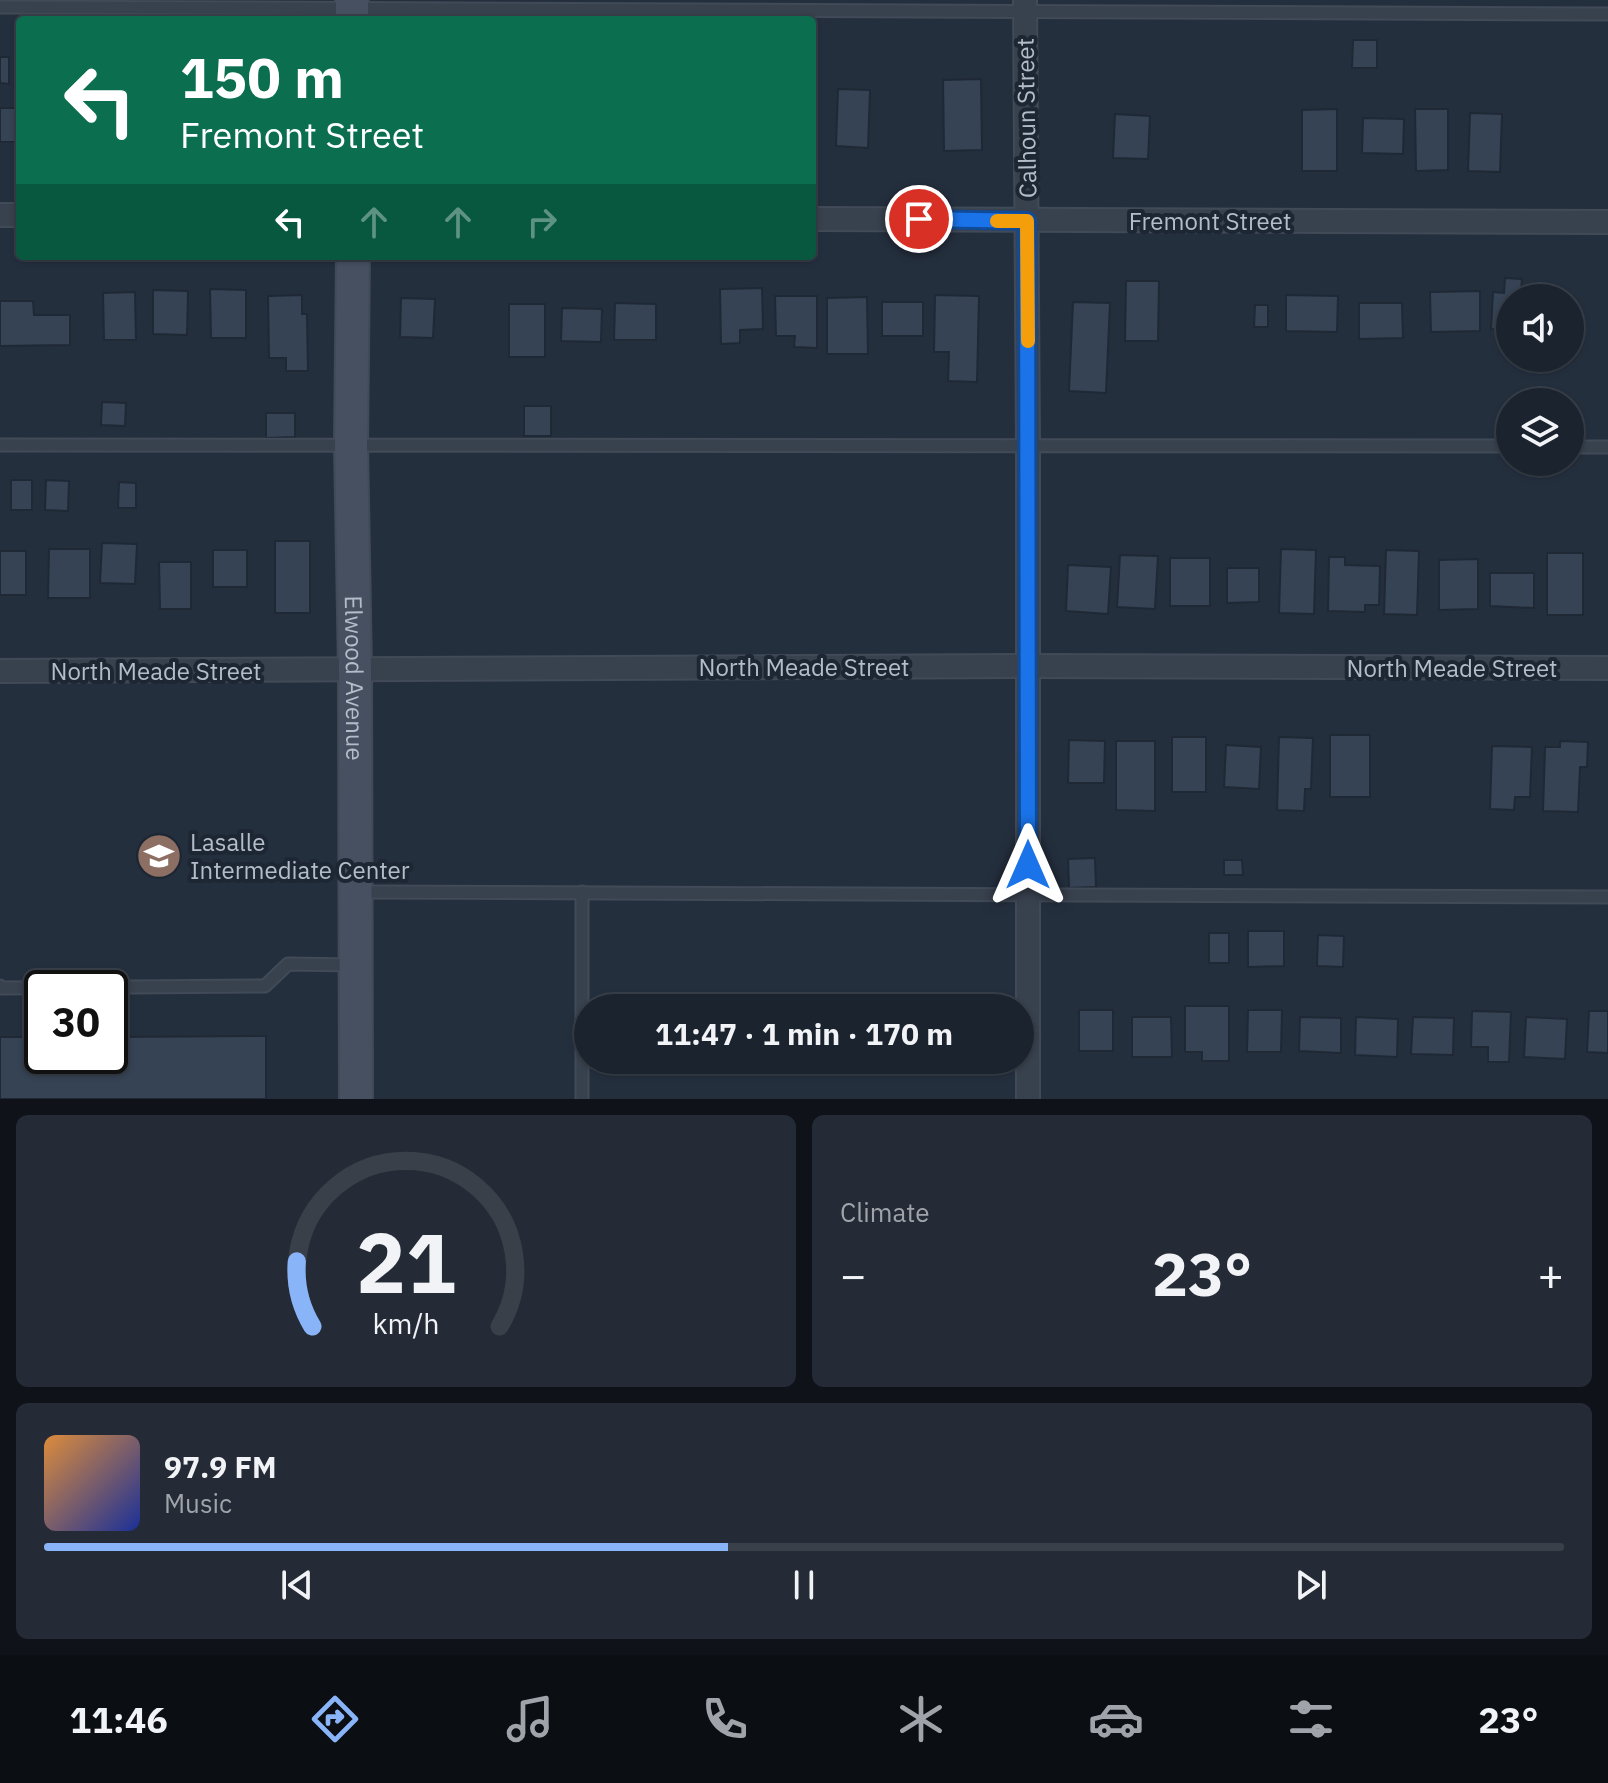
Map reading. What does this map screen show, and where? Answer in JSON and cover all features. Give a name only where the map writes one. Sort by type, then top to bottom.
[{"type":"street","name":"Calhoun Street","points":[[1025,5],[1028,1099]]},
{"type":"street","name":"Fremont Street","points":[[816,219],[1608,222]]},
{"type":"street","name":"Elwood Avenue","points":[[353,260],[351,445],[356,1099]]},
{"type":"street","name":"North Meade Street","points":[[0,671],[1028,666],[1608,668]]},
{"type":"lane","points":[[0,7],[352,9],[1025,5],[1608,14]]},
{"type":"lane","points":[[0,445],[1496,446]]},
{"type":"lane","points":[[1584,447],[1608,447]]},
{"type":"lane","points":[[356,892],[1608,897]]},
{"type":"lane","points":[[582,892],[582,1099]]},
{"type":"lane","points":[[0,986],[265,986],[288,964],[356,965]]},
{"type":"building","points":[[1353,40],[1377,40],[1377,68],[1352,68]]},
{"type":"building","points":[[0,57],[9,57],[9,84],[0,83]]},
{"type":"building","points":[[981,79],[982,150],[944,151],[943,80]]},
{"type":"building","points":[[838,89],[870,90],[868,148],[836,146]]},
{"type":"building","points":[[0,108],[16,108],[16,142],[0,142]]},
{"type":"building","points":[[1337,109],[1337,171],[1302,171],[1302,110]]},
{"type":"building","points":[[1415,109],[1448,109],[1448,170],[1416,171]]},
{"type":"building","points":[[1470,113],[1502,114],[1500,172],[1468,171]]},
{"type":"building","points":[[1115,114],[1150,116],[1148,159],[1113,158]]},
{"type":"building","points":[[1363,118],[1404,119],[1403,154],[1362,153]]},
{"type":"building","points":[[1505,278],[1522,279],[1522,284],[1505,284]]},
{"type":"building","points":[[1126,281],[1159,281],[1158,341],[1125,341]]},
{"type":"building","points":[[762,288],[763,329],[740,330],[740,343],[721,344],[720,289]]},
{"type":"building","points":[[210,289],[246,290],[246,338],[211,338]]},
{"type":"building","points":[[153,290],[188,291],[187,335],[153,334]]},
{"type":"building","points":[[1480,291],[1480,331],[1431,332],[1430,292]]},
{"type":"building","points":[[135,292],[136,340],[104,340],[103,293]]},
{"type":"building","points":[[1493,292],[1496,292],[1496,329],[1491,329]]},
{"type":"building","points":[[302,295],[302,314],[307,314],[308,371],[286,371],[286,358],[269,358],[268,296]]},
{"type":"building","points":[[935,295],[979,296],[977,382],[948,381],[949,352],[934,352]]},
{"type":"building","points":[[1286,295],[1338,296],[1337,332],[1286,331]]},
{"type":"building","points":[[775,296],[817,296],[817,348],[794,347],[795,336],[776,336]]},
{"type":"building","points":[[867,297],[868,354],[827,354],[827,298]]},
{"type":"building","points":[[401,298],[435,299],[433,338],[400,337]]},
{"type":"building","points":[[0,301],[33,301],[34,315],[70,315],[70,345],[0,346]]},
{"type":"building","points":[[882,302],[923,302],[923,336],[882,336]]},
{"type":"building","points":[[1073,302],[1110,303],[1106,393],[1069,391]]},
{"type":"building","points":[[615,303],[656,304],[656,340],[614,340]]},
{"type":"building","points":[[1359,303],[1402,303],[1403,338],[1359,339]]},
{"type":"building","points":[[509,304],[545,304],[545,357],[509,357]]},
{"type":"building","points":[[1255,305],[1268,305],[1268,327],[1254,327]]},
{"type":"building","points":[[562,308],[602,309],[601,342],[561,341]]},
{"type":"building","points":[[102,402],[126,403],[125,426],[101,425]]},
{"type":"building","points":[[524,406],[551,406],[551,436],[524,436]]},
{"type":"building","points":[[266,413],[295,413],[295,437],[266,438]]},
{"type":"building","points":[[11,480],[32,480],[32,510],[11,510]]},
{"type":"building","points":[[46,480],[69,481],[68,511],[45,510]]},
{"type":"building","points":[[119,482],[136,483],[136,508],[118,508]]},
{"type":"building","points":[[275,541],[310,541],[310,613],[275,613]]},
{"type":"building","points":[[102,543],[137,544],[135,584],[100,583]]},
{"type":"building","points":[[49,549],[90,549],[90,598],[48,598]]},
{"type":"building","points":[[1281,549],[1316,550],[1314,614],[1279,613]]},
{"type":"building","points":[[213,550],[247,550],[247,587],[213,587]]},
{"type":"building","points":[[1386,550],[1419,551],[1417,615],[1384,614]]},
{"type":"building","points":[[0,551],[26,551],[26,595],[0,595]]},
{"type":"building","points":[[1547,553],[1583,553],[1583,615],[1547,615]]},
{"type":"building","points":[[1120,555],[1158,556],[1155,609],[1117,607]]},
{"type":"building","points":[[1329,557],[1345,557],[1345,565],[1380,566],[1379,605],[1365,605],[1365,612],[1328,611]]},
{"type":"building","points":[[1170,558],[1210,558],[1210,606],[1170,606]]},
{"type":"building","points":[[1478,559],[1478,609],[1439,610],[1439,560]]},
{"type":"building","points":[[159,562],[191,562],[191,609],[160,609]]},
{"type":"building","points":[[1068,565],[1111,567],[1108,614],[1066,611]]},
{"type":"building","points":[[1227,568],[1259,568],[1259,602],[1227,603]]},
{"type":"building","points":[[1490,573],[1534,573],[1534,608],[1490,606]]},
{"type":"building","points":[[1330,735],[1370,735],[1370,797],[1330,797]]},
{"type":"building","points":[[1172,737],[1206,737],[1206,792],[1172,792]]},
{"type":"building","points":[[1279,737],[1313,738],[1311,789],[1305,789],[1304,811],[1277,810]]},
{"type":"building","points":[[1069,740],[1105,741],[1104,783],[1068,783]]},
{"type":"building","points":[[1116,741],[1155,741],[1155,811],[1116,810]]},
{"type":"building","points":[[1560,741],[1588,742],[1587,767],[1580,767],[1578,812],[1543,811],[1545,747],[1560,747]]},
{"type":"building","points":[[1226,745],[1261,747],[1259,789],[1224,787]]},
{"type":"building","points":[[1492,746],[1532,747],[1530,797],[1515,797],[1514,810],[1490,809]]},
{"type":"building","points":[[1095,858],[1096,887],[1069,888],[1068,859]]},
{"type":"building","points":[[1224,860],[1242,860],[1243,875],[1224,875]]},
{"type":"building","points":[[1248,931],[1284,931],[1284,966],[1248,967]]},
{"type":"building","points":[[1209,933],[1229,933],[1229,963],[1209,963]]},
{"type":"building","points":[[1318,935],[1344,936],[1343,967],[1317,966]]},
{"type":"building","points":[[1185,1006],[1229,1006],[1229,1061],[1202,1061],[1202,1052],[1185,1052]]},
{"type":"building","points":[[1079,1010],[1113,1010],[1113,1051],[1079,1051]]},
{"type":"building","points":[[1248,1010],[1282,1010],[1281,1052],[1247,1052]]},
{"type":"building","points":[[1472,1011],[1511,1012],[1509,1062],[1488,1062],[1488,1047],[1471,1047]]},
{"type":"building","points":[[1589,1011],[1608,1011],[1608,1053],[1587,1052]]},
{"type":"building","points":[[1132,1017],[1171,1017],[1172,1057],[1132,1057]]},
{"type":"building","points":[[1300,1017],[1341,1018],[1341,1053],[1299,1051]]},
{"type":"building","points":[[1356,1017],[1398,1019],[1397,1057],[1355,1055]]},
{"type":"building","points":[[1413,1017],[1454,1018],[1453,1055],[1411,1054]]},
{"type":"building","points":[[1526,1017],[1567,1019],[1565,1059],[1524,1057]]},
{"type":"building","points":[[266,1036],[266,1099],[0,1099],[0,1037],[24,1037],[24,1074],[128,1074],[128,1037]]},
{"type":"slow traffic","points":[[997,221],[1027,221],[1028,341]]},
{"type":"place","name":"Lasalle Intermediate Center","points":[[159,856]]},
{"type":"route","points":[[919,219],[1027,221],[1028,865]]}]
